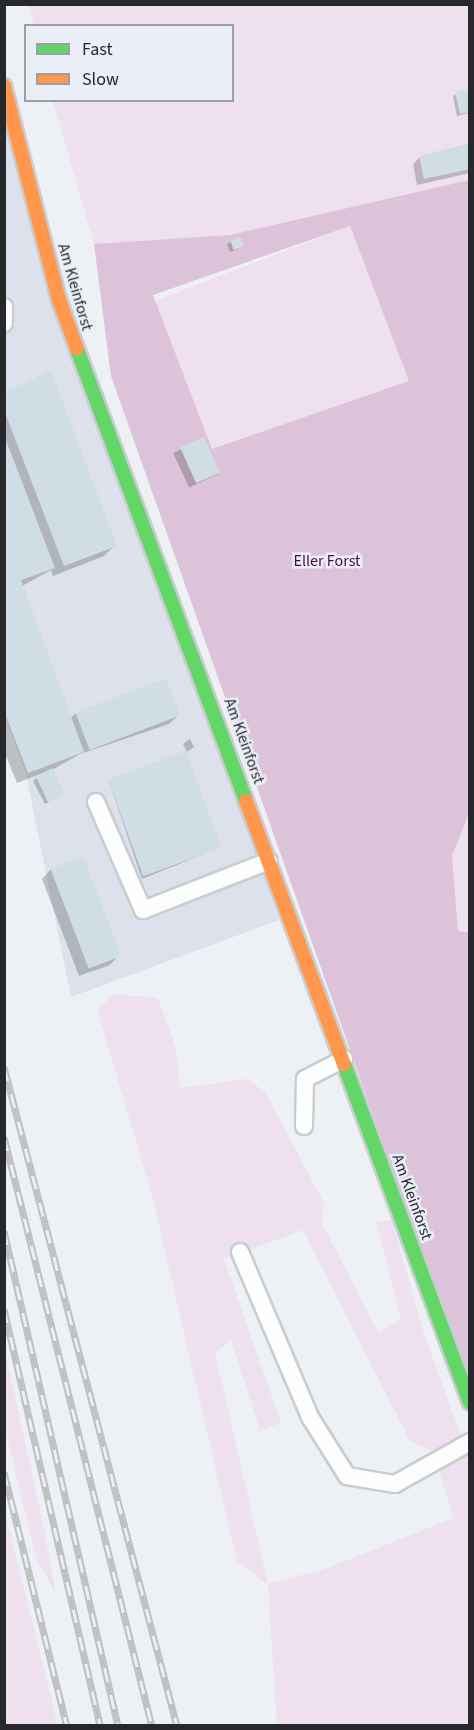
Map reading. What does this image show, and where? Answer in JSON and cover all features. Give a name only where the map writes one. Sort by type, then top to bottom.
[{"type":"street","name":"Am Kleinforst","points":[[4,86],[59,300],[344,1059],[470,1402]]},
{"type":"lane","points":[[4,307],[4,323]]},
{"type":"lane","points":[[96,802],[143,910],[268,861]]},
{"type":"lane","points":[[304,1126],[305,1079],[344,1059]]},
{"type":"lane","points":[[240,1252],[310,1417],[347,1476],[395,1484],[470,1442]]},
{"type":"shaded area","points":[[29,5],[469,5],[469,180],[230,235],[94,244],[53,102],[234,102],[234,24],[34,24]]},
{"type":"shaded area","points":[[4,106],[279,920],[71,997],[26,774],[5,716]]},
{"type":"shaded area","points":[[350,226],[409,381],[214,456],[155,301]]},
{"type":"shaded area","points":[[469,810],[469,933],[458,931],[452,856]]},
{"type":"shaded area","points":[[115,994],[158,998],[175,1046],[181,1088],[247,1079],[265,1092],[325,1205],[321,1221],[378,1333],[401,1320],[376,1222],[392,1220],[424,1334],[469,1458],[469,1725],[277,1725],[268,1585],[237,1561],[151,1191],[97,1010]],"holes":[[[303,1230],[410,1441],[434,1451],[453,1518],[325,1569],[268,1584],[215,1353],[231,1340],[260,1430],[281,1423],[224,1259]]]},
{"type":"shaded area","points":[[5,1352],[56,1594],[36,1558],[5,1428]]},
{"type":"shaded area","points":[[5,1512],[51,1696],[57,1725],[5,1725]]},
{"type":"green space","name":"Eller Forst","points":[[469,180],[470,810],[452,856],[458,931],[470,933],[469,1385],[111,376],[94,244],[230,235]],"holes":[[[350,226],[409,381],[212,449],[153,295]]]},
{"type":"building","points":[[470,88],[470,112],[460,114],[455,92]]},
{"type":"building","points":[[470,143],[470,169],[424,179],[419,156]]},
{"type":"building","points":[[241,237],[244,247],[233,250],[230,240]]},
{"type":"building","points":[[51,371],[117,546],[64,566],[4,410],[4,392]]},
{"type":"building","points":[[4,435],[55,568],[21,580],[84,752],[28,773],[4,711]]},
{"type":"building","points":[[204,437],[220,473],[196,483],[180,448]]},
{"type":"building","points":[[166,678],[180,715],[90,750],[75,713]]},
{"type":"building","points":[[186,751],[221,848],[143,876],[108,779]]},
{"type":"building","points":[[53,768],[65,794],[48,802],[36,776]]},
{"type":"building","points":[[83,856],[121,956],[89,968],[50,869]]},
{"type":"railway","points":[[4,1067],[177,1726]]},
{"type":"railway","points":[[4,1137],[152,1726]]},
{"type":"railway","points":[[4,1231],[118,1726]]},
{"type":"railway","points":[[4,1309],[100,1726]]},
{"type":"railway","points":[[4,1472],[67,1726]]},
{"type":"traffic: fast","points":[[77,349],[246,801]]},
{"type":"traffic: fast","points":[[344,1064],[470,1402]]},
{"type":"traffic: slow","points":[[4,86],[59,300],[77,349]]},
{"type":"traffic: slow","points":[[246,801],[344,1064]]}]
